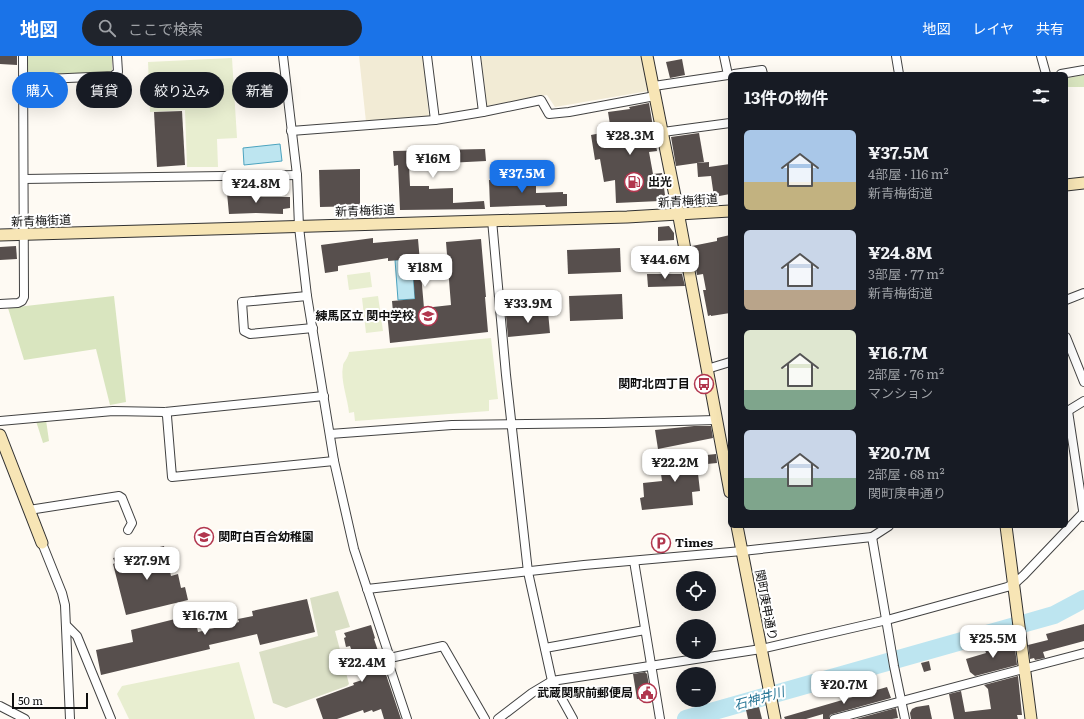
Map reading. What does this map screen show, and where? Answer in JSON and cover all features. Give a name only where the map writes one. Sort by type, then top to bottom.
[{"type":"street","points":[[23,72],[24,56]]},
{"type":"street","points":[[68,78],[113,76],[118,72],[117,56]]},
{"type":"street","points":[[283,56],[297,175],[299,227],[307,296],[334,461],[354,549],[390,658],[389,665],[407,719]]},
{"type":"street","points":[[427,56],[435,120]]},
{"type":"street","points":[[476,56],[483,112]]},
{"type":"street","points":[[647,56],[663,132],[728,482]]},
{"type":"street","points":[[724,56],[729,72]]},
{"type":"street","points":[[896,56],[900,72]]},
{"type":"street","points":[[1041,56],[1045,72]]},
{"type":"street","points":[[746,72],[762,70],[762,72]]},
{"type":"street","points":[[1068,73],[1084,70]]},
{"type":"street","points":[[291,131],[435,120],[540,100],[549,114],[569,112],[728,74]]},
{"type":"street","points":[[0,304],[18,303],[22,301],[24,297],[23,108]]},
{"type":"street","points":[[663,132],[728,123]]},
{"type":"street","points":[[24,179],[297,175]]},
{"type":"street","points":[[1068,185],[1084,183]]},
{"type":"street","name":"新青梅街道","points":[[0,235],[627,217],[728,211]]},
{"type":"street","points":[[492,220],[511,425],[528,572],[552,681],[573,719]]},
{"type":"street","points":[[1068,299],[1084,293]]},
{"type":"street","points":[[307,296],[242,302],[244,331],[250,334],[313,328]]},
{"type":"street","points":[[1068,342],[1084,382]]},
{"type":"street","points":[[707,369],[728,363]]},
{"type":"street","points":[[0,421],[113,411],[165,412],[324,396]]},
{"type":"street","points":[[1068,411],[1084,401]]},
{"type":"street","points":[[165,412],[167,416],[172,477],[334,461]]},
{"type":"street","points":[[498,719],[532,693],[552,681],[761,649],[887,620],[1014,584],[1084,514],[1068,418]]},
{"type":"street","points":[[330,434],[452,425],[716,420]]},
{"type":"street","points":[[0,435],[62,593],[65,605],[70,719]]},
{"type":"street","points":[[29,510],[119,496],[122,498],[132,523],[128,530]]},
{"type":"street","name":"関町庚申通り","points":[[737,528],[775,719]]},
{"type":"street","points":[[367,589],[872,537],[886,528]]},
{"type":"street","points":[[1006,528],[1031,719]]},
{"type":"street","points":[[872,537],[894,666],[905,719]]},
{"type":"street","points":[[634,561],[660,719]]},
{"type":"street","points":[[67,626],[77,636],[111,719]]},
{"type":"street","points":[[545,648],[645,630]]},
{"type":"street","points":[[390,658],[443,646],[485,719]]},
{"type":"street","points":[[834,719],[1084,653]]},
{"type":"street","points":[[0,706],[25,719]]},
{"type":"shaded area","points":[[359,56],[423,56],[429,116],[366,122]]},
{"type":"shaded area","points":[[481,56],[641,56],[648,91],[555,107],[547,95],[487,106]]},
{"type":"green space","points":[[27,56],[112,56],[112,70],[109,72],[76,72],[76,74],[68,74],[68,72],[27,72]]},
{"type":"green space","points":[[232,58],[232,108],[235,108],[237,138],[217,139],[218,167],[187,167],[185,110],[150,112],[150,108],[224,108],[224,72],[148,72],[148,62]]},
{"type":"green space","points":[[1084,75],[1084,87],[1068,87],[1068,78]]},
{"type":"green space","points":[[370,272],[372,287],[349,290],[347,275]]},
{"type":"green space","points":[[114,296],[126,402],[110,405],[96,349],[24,360],[8,308]]},
{"type":"green space","points":[[378,296],[383,331],[366,333],[362,298]]},
{"type":"green space","points":[[491,338],[498,399],[489,400],[489,411],[355,421],[354,412],[349,413],[342,371],[349,352]]},
{"type":"green space","points":[[46,420],[49,441],[43,443],[36,421]]},
{"type":"green space","points":[[338,591],[350,627],[335,631],[349,684],[286,708],[273,703],[259,652],[318,636],[310,598]]},
{"type":"green space","points":[[239,662],[255,719],[129,719],[117,694],[122,686]]},
{"type":"water","points":[[280,144],[282,161],[244,165],[243,148]]},
{"type":"water","points":[[412,259],[415,299],[398,300],[395,260]]},
{"type":"building","points":[[0,56],[17,56],[17,65],[0,64]]},
{"type":"building","points":[[682,59],[685,75],[670,78],[666,62]]},
{"type":"building","points":[[649,103],[657,151],[649,152],[653,174],[662,173],[665,195],[660,201],[616,203],[615,180],[604,182],[600,159],[595,160],[591,135],[611,131],[608,112],[630,109],[629,107]]},
{"type":"building","points":[[182,111],[185,165],[157,167],[154,112]]},
{"type":"building","points":[[699,133],[704,162],[676,166],[671,137]]},
{"type":"building","points":[[485,149],[486,161],[409,165],[410,186],[429,186],[429,189],[453,188],[453,203],[484,201],[485,209],[400,210],[398,165],[394,166],[393,151]]},
{"type":"building","points":[[709,162],[709,167],[728,164],[728,194],[714,197],[711,176],[698,177],[697,163]]},
{"type":"building","points":[[360,169],[360,206],[320,207],[319,170]]},
{"type":"building","points":[[536,178],[536,193],[563,192],[563,194],[567,194],[567,206],[546,207],[545,205],[490,207],[489,180]]},
{"type":"building","points":[[227,193],[255,193],[255,197],[290,197],[290,208],[283,209],[283,214],[229,214]]},
{"type":"building","points":[[669,226],[674,233],[674,240],[658,241],[658,227]]},
{"type":"building","points":[[728,235],[728,313],[708,316],[703,290],[706,290],[703,274],[697,275],[692,246],[717,241],[717,238]]},
{"type":"building","points":[[373,238],[373,243],[418,239],[424,308],[451,305],[446,242],[481,239],[488,332],[390,343],[387,312],[393,312],[392,301],[415,299],[412,259],[388,261],[388,258],[338,266],[338,271],[325,273],[321,245]]},
{"type":"building","points":[[16,246],[17,259],[0,260],[0,247]]},
{"type":"building","points":[[620,248],[621,272],[568,274],[567,250]]},
{"type":"building","points":[[647,274],[682,274],[685,286],[648,287]]},
{"type":"building","points":[[622,294],[623,319],[570,321],[569,296]]},
{"type":"building","points":[[548,312],[550,333],[508,337],[506,316]]},
{"type":"building","points":[[694,426],[711,426],[713,438],[658,449],[655,430]]},
{"type":"building","points":[[716,454],[717,463],[697,465],[700,491],[692,492],[693,505],[642,510],[640,498],[644,497],[643,483],[662,481],[659,460]]},
{"type":"building","points":[[164,546],[171,576],[178,574],[181,588],[185,587],[188,600],[126,615],[113,564],[115,563],[113,558]]},
{"type":"building","points":[[307,599],[315,632],[260,645],[257,634],[209,645],[210,649],[101,675],[96,650],[133,642],[131,630],[187,616],[189,623],[196,622],[198,632],[239,622],[238,619],[253,616],[252,611]]},
{"type":"building","points":[[1084,624],[1084,641],[1043,652],[1045,658],[1035,660],[1034,658],[1030,659],[1028,645],[1048,640],[1046,634]]},
{"type":"building","points":[[371,625],[374,639],[401,719],[384,719],[381,709],[364,713],[363,710],[337,719],[323,719],[316,699],[354,685],[353,683],[362,680],[350,646],[346,647],[344,638],[346,637],[344,633]]},
{"type":"building","points":[[992,641],[994,648],[1012,643],[1013,649],[1015,648],[1017,665],[975,676],[970,672],[966,659],[986,653],[983,644]]},
{"type":"building","points":[[929,661],[931,670],[924,672],[921,663]]},
{"type":"building","points":[[645,672],[647,674],[651,697],[637,699],[633,674]]},
{"type":"building","points":[[1018,676],[1022,715],[1017,715],[1018,719],[954,719],[949,694],[961,691],[965,712],[991,709],[988,689],[984,685]]},
{"type":"building","points":[[887,687],[891,698],[830,715],[829,719],[823,719],[823,714],[806,719],[785,719],[784,717]]},
{"type":"building","points":[[929,705],[932,719],[911,719],[910,713],[912,709]]},
{"type":"building","points":[[759,707],[762,719],[748,719],[746,710]]},
{"type":"building","points":[[896,708],[898,718],[856,719]]},
{"type":"waterway","name":"石神井川","points":[[686,719],[1054,615],[1084,599]]},
{"type":"place","name":"出光","points":[[634,182]]},
{"type":"place","name":"練馬区立 関中学校","points":[[428,316]]},
{"type":"place","name":"関町北四丁目","points":[[704,384]]},
{"type":"place","name":"関町白百合幼稚園","points":[[204,537]]},
{"type":"place","name":"Times","points":[[661,543]]},
{"type":"place","name":"武蔵関駅前郵便局","points":[[647,693]]}]
